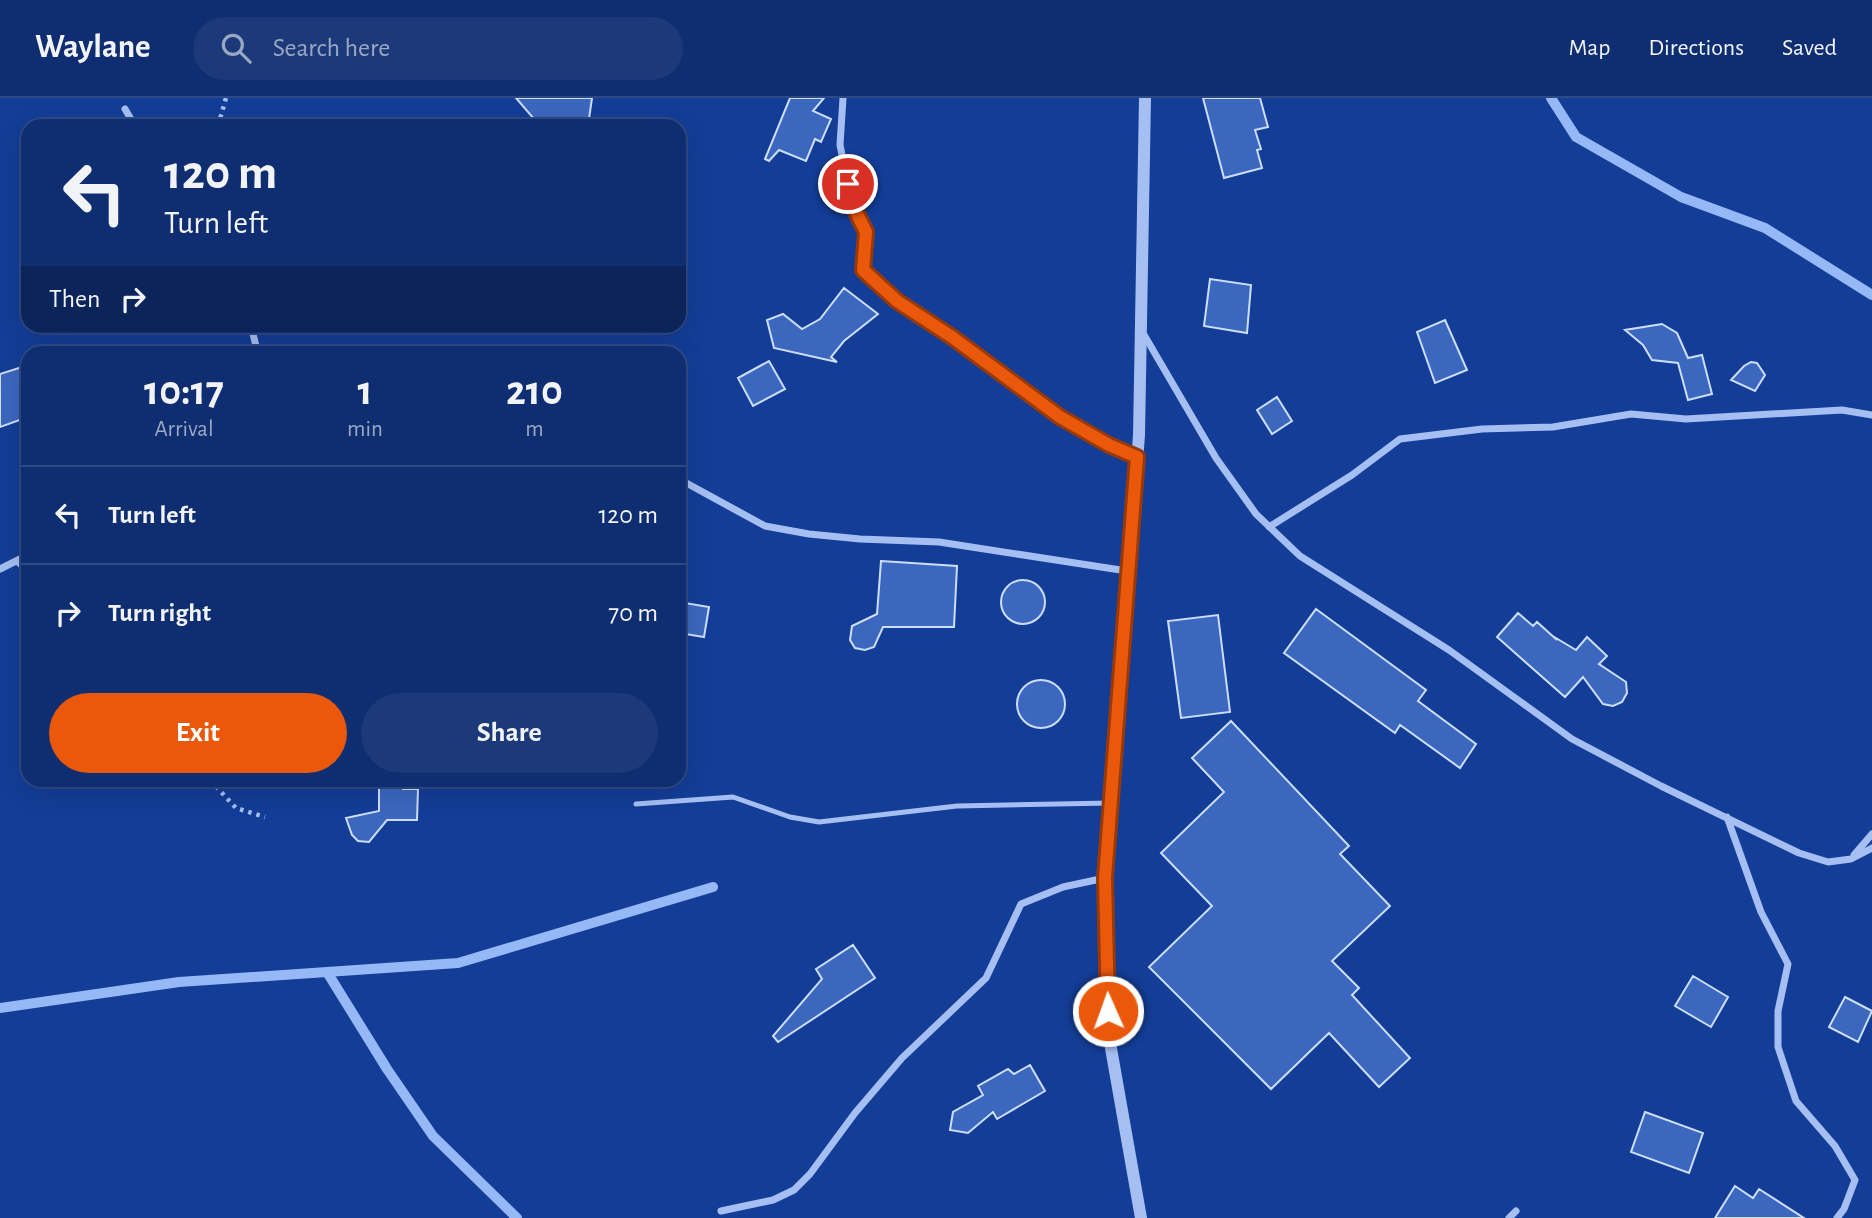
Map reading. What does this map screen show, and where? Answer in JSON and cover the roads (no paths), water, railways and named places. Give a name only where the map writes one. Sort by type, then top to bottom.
[{"type":"street","points":[[843,98],[840,145],[852,204],[866,232],[863,270],[897,301],[952,337],[1060,417],[1109,445],[1137,457]]},
{"type":"street","points":[[1141,1218],[1109,1037],[1105,878],[1137,457],[1145,98]]},
{"type":"street","points":[[125,109],[131,119]]},
{"type":"street","points":[[1139,326],[1216,458],[1256,514],[1300,556],[1449,650],[1572,740],[1799,853],[1828,862],[1851,859],[1872,848]]},
{"type":"street","points":[[1269,527],[1352,475],[1400,439],[1482,429],[1553,427],[1631,414],[1686,419],[1842,410],[1872,415]]},
{"type":"street","points":[[686,483],[765,526],[860,539],[939,542],[1127,571]]},
{"type":"street","points":[[0,569],[21,559]]},
{"type":"street","points":[[17,561],[21,565]]},
{"type":"street","points":[[1727,817],[1761,912],[1788,964],[1778,1011],[1778,1047],[1796,1101],[1835,1146],[1855,1181],[1844,1209],[1837,1218]]},
{"type":"street","points":[[1851,859],[1872,834]]},
{"type":"street","points":[[721,1210],[773,1200],[794,1190],[810,1174],[855,1113],[902,1058],[986,978],[1021,904],[1063,887],[1105,878]]},
{"type":"street","points":[[1509,1218],[1516,1211]]},
{"type":"lane","points":[[636,804],[733,797],[790,817],[819,821],[957,806],[1111,803]]},
{"type":"waterway","points":[[1551,98],[1576,137],[1681,197],[1765,228],[1872,295]]},
{"type":"waterway","points":[[0,1008],[179,982],[458,963],[713,887]]},
{"type":"waterway","points":[[327,972],[387,1069],[433,1136],[517,1218]]}]
